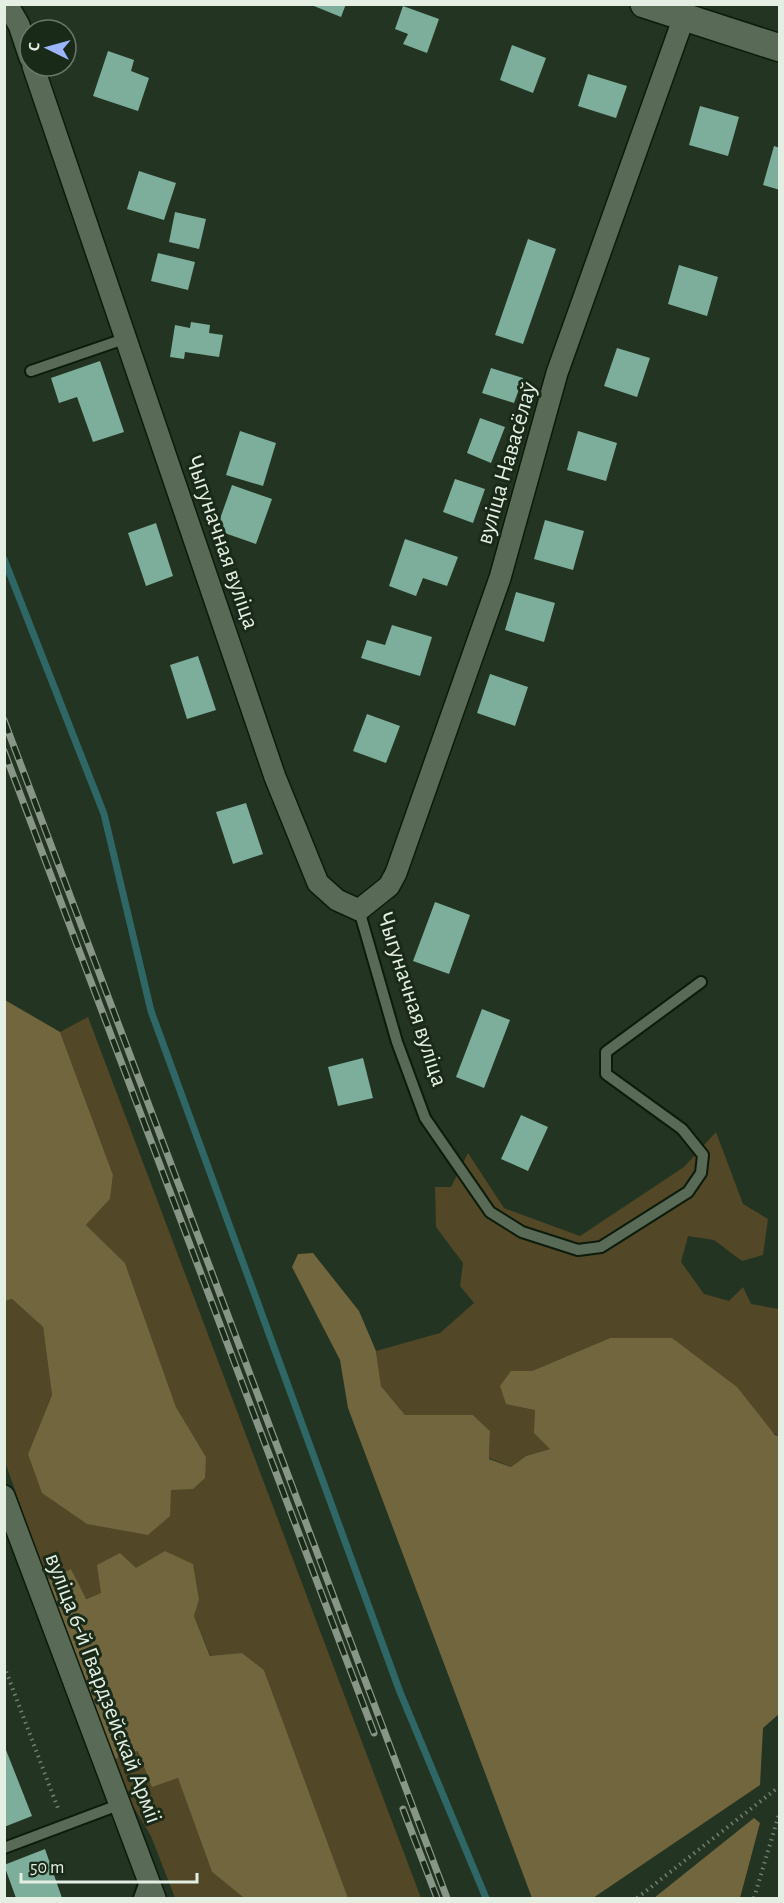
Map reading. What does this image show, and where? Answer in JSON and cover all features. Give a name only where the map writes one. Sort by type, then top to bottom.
[{"type":"street","points":[[7,4],[18,23]]},
{"type":"street","points":[[644,4],[780,48]]},
{"type":"street","name":"вуліца Навасёлаў","points":[[359,910],[389,886],[396,873],[500,578],[557,373],[684,17]]},
{"type":"street","name":"Чыгуначная вуліца","points":[[37,78],[275,777],[318,883],[337,900],[359,910]]},
{"type":"street","name":"вуліца 6-й Гвардзейскай Арміі","points":[[4,1496],[155,1899]]},
{"type":"lane","points":[[31,371],[127,338]]},
{"type":"lane","name":"Чыгуначная вуліца","points":[[359,910],[397,1042],[425,1118],[490,1212],[522,1232],[578,1250],[601,1247],[688,1192],[701,1173],[703,1155],[682,1129],[606,1074],[606,1052],[701,981]]},
{"type":"lane","points":[[4,1848],[121,1804]]},
{"type":"lane","points":[[139,1899],[147,1876]]},
{"type":"path","points":[[4,1666],[64,1826]]},
{"type":"path","points":[[637,1899],[780,1786]]},
{"type":"path","points":[[754,1899],[780,1811]]},
{"type":"shaded area","points":[[5,1000],[60,1032],[113,1175],[110,1199],[86,1225],[125,1263],[176,1407],[206,1457],[205,1478],[193,1489],[171,1490],[170,1516],[148,1535],[87,1524],[42,1493],[28,1454],[52,1395],[43,1327],[12,1299],[5,1301]]},
{"type":"shaded area","points":[[88,1017],[421,1898],[348,1898],[264,1670],[242,1653],[211,1657],[194,1616],[199,1600],[101,1593],[85,1599],[71,1569],[47,1580],[5,1462],[4,1301],[12,1299],[43,1327],[52,1395],[28,1454],[171,1489],[193,1489],[206,1457],[176,1407],[125,1263],[86,1225],[110,1199],[113,1175],[60,1032]]},
{"type":"shaded area","points":[[716,1132],[743,1204],[768,1219],[763,1255],[742,1261],[714,1240],[688,1236],[681,1262],[704,1294],[729,1301],[743,1287],[751,1304],[779,1309],[779,1436],[610,1338],[532,1371],[535,1410],[550,1449],[526,1456],[511,1467],[489,1458],[490,1431],[473,1415],[405,1415],[381,1386],[376,1351],[440,1333],[474,1303],[460,1286],[463,1263],[436,1227],[435,1187],[451,1187],[468,1153],[504,1208],[580,1236],[684,1167]]},
{"type":"shaded area","points":[[313,1253],[359,1311],[376,1351],[381,1386],[405,1415],[473,1415],[490,1431],[489,1459],[511,1467],[526,1456],[550,1449],[534,1433],[535,1410],[506,1404],[500,1386],[511,1371],[532,1371],[610,1338],[672,1338],[737,1387],[775,1435],[779,1436],[779,1714],[763,1728],[760,1785],[593,1898],[532,1898],[348,1408],[340,1360],[292,1267],[298,1254]]},
{"type":"shaded area","points":[[165,1551],[193,1564],[199,1600],[194,1616],[210,1656],[242,1653],[264,1670],[348,1898],[244,1898],[212,1872],[178,1778],[152,1787],[138,1751],[112,1760],[47,1580],[71,1569],[86,1599],[101,1593],[97,1565],[120,1553],[136,1568]]},
{"type":"shaded area","points":[[138,1751],[178,1777],[212,1872],[244,1898],[175,1898],[151,1836],[125,1793],[112,1760]]},
{"type":"shaded area","points":[[754,1818],[760,1823],[740,1898],[654,1898]]},
{"type":"building","points":[[309,4],[346,4],[341,17]]},
{"type":"building","points":[[403,6],[439,19],[427,53],[403,44],[408,34],[395,29]]},
{"type":"building","points":[[512,45],[546,58],[533,93],[500,80]]},
{"type":"building","points":[[108,51],[134,60],[131,71],[149,78],[138,111],[93,96]]},
{"type":"building","points":[[588,74],[627,86],[616,118],[578,106]]},
{"type":"building","points":[[700,106],[739,117],[728,156],[689,145]]},
{"type":"building","points":[[774,146],[780,148],[780,190],[763,185]]},
{"type":"building","points":[[139,171],[176,183],[164,220],[127,209]]},
{"type":"building","points":[[175,212],[206,219],[199,249],[169,242]]},
{"type":"building","points":[[528,239],[556,249],[523,344],[495,335]]},
{"type":"building","points":[[158,253],[195,262],[188,290],[151,281]]},
{"type":"building","points":[[679,265],[718,277],[707,316],[668,304]]},
{"type":"building","points":[[191,322],[210,325],[209,333],[223,335],[219,357],[185,352],[184,359],[170,357],[175,325],[190,328]]},
{"type":"building","points":[[617,348],[650,358],[637,397],[604,386]]},
{"type":"building","points":[[100,361],[124,432],[93,442],[77,397],[59,403],[51,378]]},
{"type":"building","points":[[491,368],[523,378],[514,403],[482,393]]},
{"type":"building","points":[[480,418],[505,427],[491,463],[467,453]]},
{"type":"building","points":[[240,431],[276,443],[263,486],[226,475]]},
{"type":"building","points":[[578,431],[617,443],[606,481],[567,470]]},
{"type":"building","points":[[455,479],[485,489],[473,523],[443,512]]},
{"type":"building","points":[[232,485],[272,499],[256,544],[216,530]]},
{"type":"building","points":[[545,520],[584,531],[573,570],[534,559]]},
{"type":"building","points":[[156,523],[173,576],[146,586],[128,533]]},
{"type":"building","points":[[405,539],[458,557],[447,586],[423,578],[416,596],[389,586]]},
{"type":"building","points":[[516,592],[555,603],[544,642],[505,630]]},
{"type":"building","points":[[392,625],[432,637],[420,676],[361,658],[367,640],[385,645]]},
{"type":"building","points":[[198,656],[216,710],[187,719],[170,665]]},
{"type":"building","points":[[490,674],[528,687],[515,726],[477,713]]},
{"type":"building","points":[[367,714],[400,726],[386,763],[353,751]]},
{"type":"building","points":[[246,803],[263,854],[233,864],[216,812]]},
{"type":"building","points":[[435,902],[470,915],[449,974],[413,961]]},
{"type":"building","points":[[482,1009],[510,1020],[484,1088],[456,1077]]},
{"type":"building","points":[[363,1058],[373,1098],[338,1106],[328,1067]]},
{"type":"building","points":[[521,1115],[548,1127],[528,1171],[501,1159]]},
{"type":"building","points":[[4,1745],[32,1816],[4,1827]]},
{"type":"building","points":[[45,1849],[62,1898],[16,1898],[4,1865]]},
{"type":"waterway","points":[[4,559],[104,814],[151,1011],[400,1692],[486,1898]]},
{"type":"railway","points":[[4,720],[447,1898]]},
{"type":"railway","points":[[4,751],[374,1733]]},
{"type":"railway","points":[[403,1809],[437,1898]]}]
